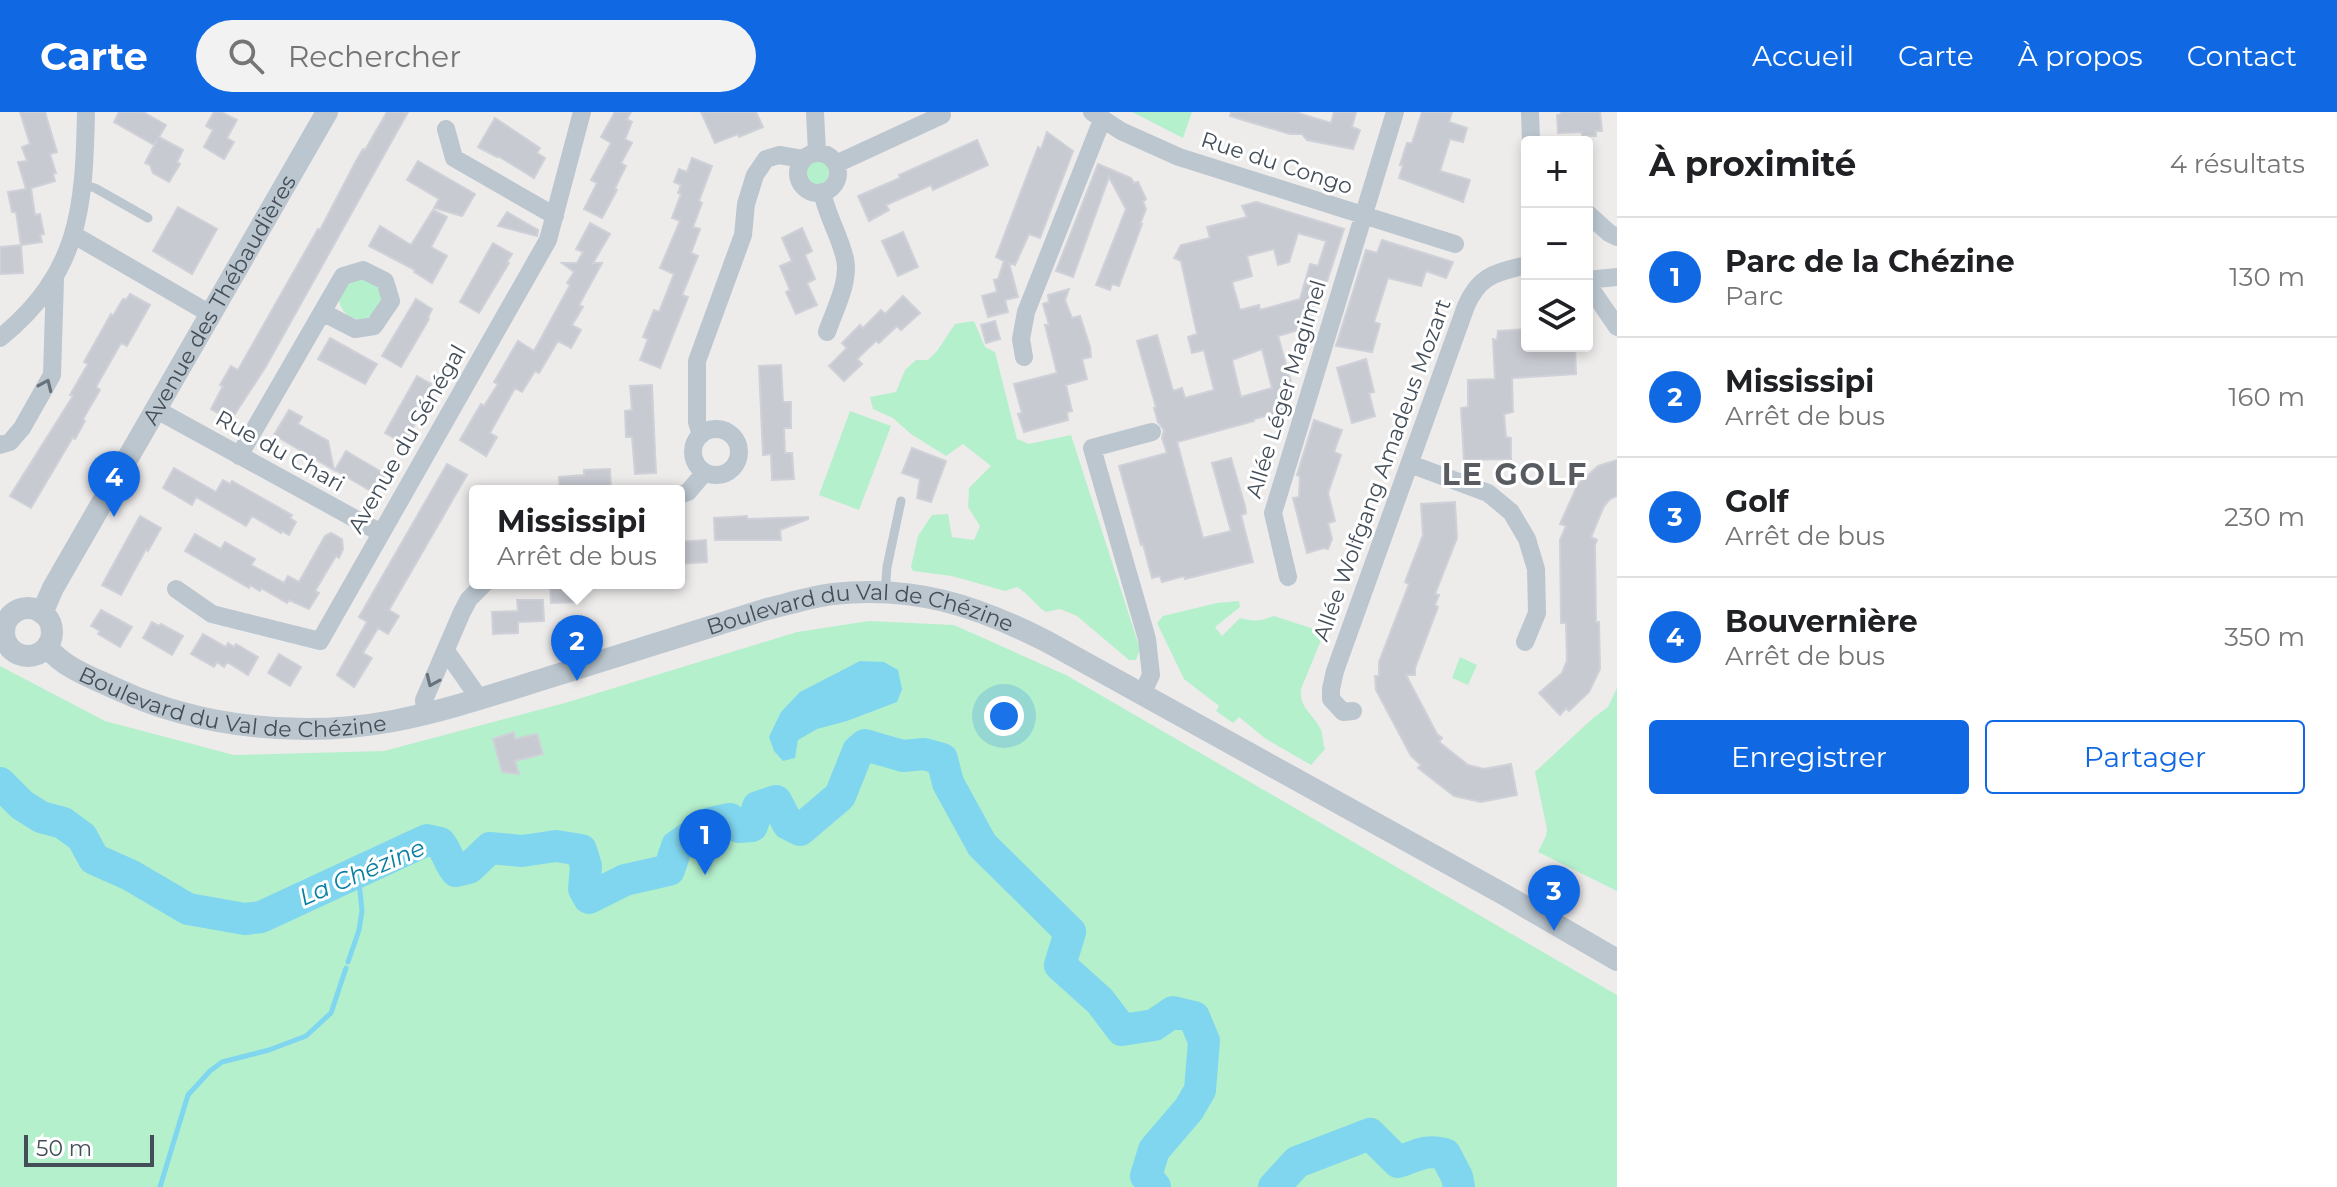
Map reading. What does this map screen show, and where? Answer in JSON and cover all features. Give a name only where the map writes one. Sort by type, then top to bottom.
[{"type":"street","points":[[0,338],[37,304],[55,279],[74,235],[84,185],[86,112]]},
{"type":"street","name":"Avenue des Thébaudières","points":[[42,613],[53,588],[327,112]]},
{"type":"street","name":"Avenue du Sénégal","points":[[176,589],[212,614],[320,641],[548,240],[582,112]]},
{"type":"street","points":[[701,435],[697,422],[697,361],[743,235],[746,204],[755,175],[766,159],[779,155],[810,156],[828,155],[836,164],[836,182],[822,192],[809,191],[800,183],[798,170],[810,156],[815,112]]},
{"type":"street","name":"Allée Léger Magimel","points":[[1288,577],[1273,513],[1395,112]]},
{"type":"street","points":[[1530,112],[1531,136]]},
{"type":"street","points":[[836,164],[942,115]]},
{"type":"street","points":[[1024,357],[1021,339],[1026,312],[1097,116]]},
{"type":"street","name":"Rue du Congo","points":[[1097,116],[1146,144],[1179,157],[1455,244]]},
{"type":"street","points":[[446,129],[454,158],[555,216]]},
{"type":"street","points":[[822,192],[845,259],[842,288],[827,332]]},
{"type":"street","points":[[1593,218],[1617,237]]},
{"type":"street","points":[[74,235],[212,315]]},
{"type":"street","name":"Allée Wolfgang Amadeus Mozart","points":[[1353,711],[1343,712],[1331,699],[1335,671],[1471,294],[1491,274],[1521,266]]},
{"type":"street","points":[[1593,281],[1617,277]]},
{"type":"street","points":[[0,445],[10,442],[22,428],[52,375],[55,279]]},
{"type":"street","points":[[1593,291],[1617,327]]},
{"type":"street","points":[[239,456],[322,312]]},
{"type":"street","name":"Rue du Chari","points":[[157,410],[381,533]]},
{"type":"street","points":[[718,429],[728,433],[738,444],[738,459],[731,469],[717,475],[705,472],[695,460],[693,450],[701,435],[718,429]]},
{"type":"street","points":[[1142,694],[1151,675],[1147,639],[1092,448],[1152,432]]},
{"type":"street","points":[[1410,464],[1488,493],[1511,512],[1527,539],[1536,569],[1537,613],[1525,642]]},
{"type":"street","points":[[685,493],[705,472]]},
{"type":"street","points":[[425,714],[424,700],[454,629],[469,599],[479,589]]},
{"type":"street","name":"Boulevard du Val de Chézine","points":[[47,647],[63,663],[137,698],[189,714],[278,727],[330,728],[394,721],[425,714],[780,606],[830,594],[885,593],[933,598],[1005,620],[1539,913],[1617,960]]},
{"type":"street","points":[[29,608],[42,613],[52,628],[47,647],[37,654],[16,653],[4,636],[3,622],[20,610],[29,608]]},
{"type":"street","points":[[446,651],[479,698]]},
{"type":"lane","points":[[84,185],[148,218]]},
{"type":"lane","points":[[885,593],[887,567],[901,501]]},
{"type":"green space","points":[[1132,112],[1192,112],[1183,138]]},
{"type":"green space","points":[[817,161],[826,164],[829,173],[826,182],[817,185],[808,182],[805,173],[808,164]]},
{"type":"green space","points":[[360,277],[375,283],[381,298],[375,313],[360,319],[345,313],[339,298],[345,283]]},
{"type":"green space","points":[[974,321],[985,347],[995,352],[1017,439],[1029,444],[1071,435],[1140,649],[1136,660],[1129,660],[1077,616],[1060,609],[1046,612],[1017,587],[1005,591],[952,576],[913,571],[911,567],[918,536],[932,515],[948,514],[952,537],[974,540],[980,526],[968,507],[969,488],[991,466],[963,444],[946,456],[911,434],[893,418],[873,409],[870,397],[896,392],[905,370],[916,360],[928,360],[955,324]]},
{"type":"green space","points":[[850,411],[891,426],[859,510],[819,495]]},
{"type":"green space","points":[[1239,601],[1240,607],[1215,627],[1222,636],[1240,618],[1257,620],[1274,616],[1314,629],[1322,638],[1301,689],[1302,702],[1321,730],[1325,749],[1311,765],[1266,739],[1239,717],[1233,723],[1216,711],[1219,706],[1184,679],[1157,623],[1163,616]]},
{"type":"green space","points":[[869,621],[954,625],[1066,675],[1617,995],[1617,1187],[0,1187],[0,666],[105,721],[234,755],[384,751],[565,703],[797,632]]},
{"type":"green space","points":[[1460,657],[1477,665],[1468,685],[1452,678]]},
{"type":"green space","points":[[1617,688],[1617,891],[1538,852],[1547,829],[1535,772],[1608,707]]},
{"type":"water","points":[[860,661],[884,662],[898,670],[902,689],[897,702],[817,729],[798,740],[795,758],[783,761],[774,751],[769,737],[781,712],[800,692]]},
{"type":"building","points":[[20,112],[45,112],[57,152],[50,154],[56,173],[53,174],[55,181],[31,188],[35,215],[40,214],[44,234],[40,235],[42,242],[21,245],[16,212],[12,212],[8,192],[26,189],[18,162],[27,161],[22,147],[30,144]]},
{"type":"building","points":[[119,112],[143,112],[166,125],[159,137],[183,150],[177,162],[180,164],[169,182],[153,173],[150,165],[145,163],[157,140],[154,145],[114,122]]},
{"type":"building","points":[[214,112],[237,120],[227,138],[234,142],[224,159],[204,147],[213,130],[206,126]]},
{"type":"building","points":[[387,112],[408,112],[265,368],[231,420],[211,409],[223,386],[220,385],[231,366],[238,370]]},
{"type":"building","points":[[615,112],[631,112],[627,119],[632,122],[625,139],[632,143],[621,163],[626,166],[615,188],[617,190],[602,218],[584,209],[597,183],[591,180],[611,143],[601,137]]},
{"type":"building","points":[[701,112],[756,112],[763,127],[715,143]]},
{"type":"building","points":[[1231,112],[1295,112],[1331,123],[1334,112],[1356,112],[1352,127],[1360,130],[1353,149],[1307,140],[1302,134],[1290,134],[1230,116]]},
{"type":"building","points":[[1422,112],[1452,112],[1449,122],[1467,128],[1463,142],[1450,139],[1440,171],[1470,180],[1463,202],[1399,178],[1407,143],[1412,143]]},
{"type":"building","points":[[1600,112],[1602,131],[1596,131],[1596,136],[1582,136],[1582,132],[1558,133],[1557,115]]},
{"type":"building","points":[[495,118],[540,148],[537,153],[545,158],[534,178],[478,147]]},
{"type":"building","points":[[1047,132],[1073,151],[1040,238],[1029,234],[1015,265],[1009,263],[1018,297],[1005,300],[1008,312],[988,317],[982,296],[997,292],[994,280],[998,279],[1004,261],[996,257],[1038,147],[1041,149]]},
{"type":"building","points":[[977,140],[988,165],[933,190],[931,185],[886,205],[889,210],[869,221],[858,196]]},
{"type":"building","points":[[692,158],[712,166],[693,227],[700,229],[691,253],[698,256],[682,295],[688,297],[660,368],[640,360],[648,339],[643,337],[654,310],[659,312],[674,274],[660,268],[680,221],[672,218],[681,194],[678,193],[681,185],[674,182],[679,169],[687,172]]},
{"type":"building","points":[[418,161],[475,194],[462,216],[434,208],[439,199],[407,180]]},
{"type":"building","points":[[1098,164],[1131,178],[1134,183],[1138,182],[1146,199],[1143,202],[1146,209],[1142,224],[1119,286],[1112,284],[1110,290],[1096,285],[1126,209],[1109,177],[1073,277],[1056,271]]},
{"type":"building","points":[[1256,202],[1344,229],[1320,303],[1311,307],[1315,325],[1278,336],[1293,389],[1285,391],[1290,410],[1177,442],[1203,538],[1231,531],[1212,463],[1231,458],[1245,506],[1246,513],[1241,515],[1253,562],[1162,582],[1160,576],[1152,578],[1119,466],[1167,453],[1162,438],[1164,430],[1158,422],[1137,341],[1157,335],[1173,391],[1182,388],[1185,398],[1214,390],[1204,350],[1192,353],[1188,337],[1197,334],[1181,261],[1174,258],[1181,245],[1210,238],[1207,227],[1247,217],[1242,206]],"holes":[[[1298,233],[1326,241],[1318,266],[1310,264],[1300,299],[1260,310],[1259,305],[1240,310],[1232,282],[1252,276],[1247,256],[1274,249],[1278,265],[1289,262]],[[1262,349],[1272,388],[1241,397],[1232,360]]]},
{"type":"building","points":[[178,207],[217,229],[192,274],[153,251]]},
{"type":"building","points":[[433,210],[447,217],[431,247],[447,256],[432,283],[415,270],[369,246],[380,226],[411,245]]},
{"type":"building","points":[[507,212],[538,230],[537,236],[498,226]]},
{"type":"building","points":[[590,223],[610,234],[593,263],[602,263],[579,305],[583,307],[572,325],[581,330],[571,348],[558,341],[539,373],[535,371],[522,392],[515,388],[490,433],[497,437],[486,456],[460,440],[481,404],[484,406],[498,384],[494,382],[518,341],[534,351],[570,285],[567,283],[574,272],[562,263],[577,263],[583,252],[576,249]]},
{"type":"building","points":[[802,228],[812,251],[805,255],[815,279],[807,283],[817,305],[796,314],[786,292],[790,290],[780,266],[792,261],[782,238]]},
{"type":"building","points":[[903,232],[918,267],[898,276],[882,241]]},
{"type":"building","points":[[1382,240],[1453,262],[1446,278],[1426,271],[1421,286],[1388,278],[1374,322],[1380,324],[1372,352],[1336,346],[1366,250],[1377,253]]},
{"type":"building","points":[[493,243],[512,254],[479,313],[460,302]]},
{"type":"building","points":[[21,245],[23,273],[0,274],[0,247]]},
{"type":"building","points":[[1069,289],[1065,300],[1072,318],[1080,316],[1090,347],[1091,357],[1082,359],[1087,379],[1066,385],[1072,411],[1067,412],[1068,420],[1024,432],[1014,384],[1057,373],[1043,304],[1049,302],[1048,295]]},
{"type":"building","points":[[130,294],[150,305],[127,346],[121,343],[96,387],[100,390],[83,419],[85,421],[31,508],[10,496],[73,396],[70,395],[88,364],[84,362],[111,314],[113,316],[123,299],[126,300]]},
{"type":"building","points":[[903,296],[920,313],[901,330],[897,326],[879,343],[876,341],[857,359],[862,364],[844,381],[829,366],[847,348],[842,343],[881,310],[885,314]]},
{"type":"building","points":[[416,299],[432,309],[401,367],[382,356]]},
{"type":"building","points":[[995,321],[1000,339],[986,343],[981,325]]},
{"type":"building","points":[[1521,329],[1521,352],[1575,352],[1576,374],[1512,378],[1513,412],[1504,414],[1506,437],[1511,438],[1511,459],[1464,460],[1461,408],[1468,407],[1468,380],[1495,379],[1493,339],[1497,340],[1498,331]]},
{"type":"building","points":[[330,338],[377,364],[365,384],[318,359]]},
{"type":"building","points":[[1366,359],[1374,392],[1369,393],[1375,416],[1352,423],[1337,368]]},
{"type":"building","points":[[781,365],[783,402],[791,402],[791,428],[784,428],[785,453],[792,453],[794,479],[772,480],[771,454],[763,455],[759,366]]},
{"type":"building","points":[[417,376],[431,384],[428,391],[432,394],[404,444],[385,433]]},
{"type":"building","points":[[652,385],[656,473],[635,474],[632,437],[626,437],[625,411],[632,410],[630,386]]},
{"type":"building","points":[[289,410],[302,417],[298,424],[328,441],[334,470],[274,435]]},
{"type":"building","points":[[1314,420],[1342,430],[1334,452],[1341,455],[1328,493],[1335,521],[1328,523],[1332,539],[1328,549],[1307,553],[1293,498],[1299,497],[1300,476],[1297,475]]},
{"type":"building","points":[[912,448],[946,461],[931,502],[917,498],[920,479],[902,473]]},
{"type":"building","points":[[346,451],[385,474],[374,493],[335,470]]},
{"type":"building","points":[[1617,460],[1617,496],[1604,506],[1591,537],[1597,540],[1596,622],[1599,622],[1600,669],[1589,692],[1569,711],[1566,708],[1560,715],[1539,693],[1562,673],[1567,661],[1566,623],[1561,623],[1560,540],[1566,526],[1560,524],[1578,484],[1598,466]]},
{"type":"building","points":[[447,464],[467,475],[389,610],[399,616],[388,634],[378,628],[363,653],[372,658],[354,687],[337,675],[367,622],[359,617]]},
{"type":"building","points":[[174,468],[216,492],[223,480],[230,484],[232,481],[292,515],[290,518],[296,522],[289,535],[252,516],[246,526],[196,497],[192,505],[163,488]]},
{"type":"building","points":[[610,469],[611,485],[560,485],[559,477],[584,475],[584,470]]},
{"type":"building","points":[[1455,502],[1457,538],[1435,594],[1439,595],[1435,605],[1438,607],[1415,675],[1406,675],[1442,738],[1439,742],[1468,765],[1484,769],[1511,764],[1517,795],[1481,802],[1454,796],[1418,768],[1421,765],[1411,756],[1376,690],[1375,676],[1379,676],[1379,662],[1409,584],[1405,582],[1423,535],[1421,504]]},
{"type":"building","points":[[140,516],[161,528],[121,595],[102,585]]},
{"type":"building","points":[[747,516],[747,519],[808,519],[780,530],[781,540],[715,540],[714,518]]},
{"type":"building","points":[[331,533],[342,539],[343,549],[315,591],[319,593],[309,609],[289,600],[287,603],[261,588],[260,591],[250,585],[249,588],[185,551],[195,534],[221,549],[225,542],[255,559],[251,565],[284,583],[288,576],[299,582],[325,536]]},
{"type":"building","points":[[706,540],[707,562],[685,564],[685,542]]},
{"type":"building","points":[[550,589],[575,589],[576,602],[551,603]]},
{"type":"building","points":[[517,600],[543,600],[544,621],[518,622],[518,633],[493,634],[492,612],[518,611]]},
{"type":"building","points":[[101,610],[132,627],[120,647],[91,626]]},
{"type":"building","points":[[152,622],[183,636],[172,655],[143,638]]},
{"type":"building","points":[[203,634],[226,647],[228,643],[234,647],[236,644],[258,657],[248,675],[227,662],[224,667],[217,662],[214,667],[191,654]]},
{"type":"building","points":[[279,654],[301,667],[290,686],[268,673]]},
{"type":"building","points":[[514,732],[515,739],[537,734],[543,754],[515,761],[519,774],[502,772],[493,739]]},
{"type":"waterway","name":"La Chézine","points":[[0,783],[22,805],[41,817],[63,823],[82,837],[94,859],[130,875],[188,909],[245,919],[261,917],[427,840],[440,843],[456,871],[469,868],[490,848],[522,851],[556,846],[581,850],[586,866],[584,889],[589,898],[625,880],[669,870],[677,846],[711,823],[730,819],[739,827],[752,826],[758,807],[776,801],[788,824],[800,830],[840,796],[858,751],[865,745],[903,756],[924,754],[942,759],[948,783],[982,845],[1070,932],[1060,965],[1100,1001],[1122,1030],[1154,1025],[1173,1012],[1194,1017],[1204,1041],[1200,1090],[1189,1109],[1154,1150],[1146,1176],[1155,1187]]},
{"type":"waterway","points":[[348,962],[362,911],[358,872]]},
{"type":"waterway","points":[[160,1187],[188,1095],[222,1062],[269,1050],[306,1036],[331,1013],[346,968]]},
{"type":"waterway","name":"La Chézine","points":[[1274,1187],[1297,1162],[1370,1134],[1398,1162],[1426,1153],[1445,1154],[1459,1187]]},
{"type":"place","name":"Bouvernière","points":[[114,517]]},
{"type":"place","name":"Mississipi","points":[[577,681]]},
{"type":"place","name":"Parc de la Chézine","points":[[705,875]]},
{"type":"place","name":"Golf","points":[[1554,931]]},
{"type":"district","name":"LE GOLF","points":[[1515,474]]}]
